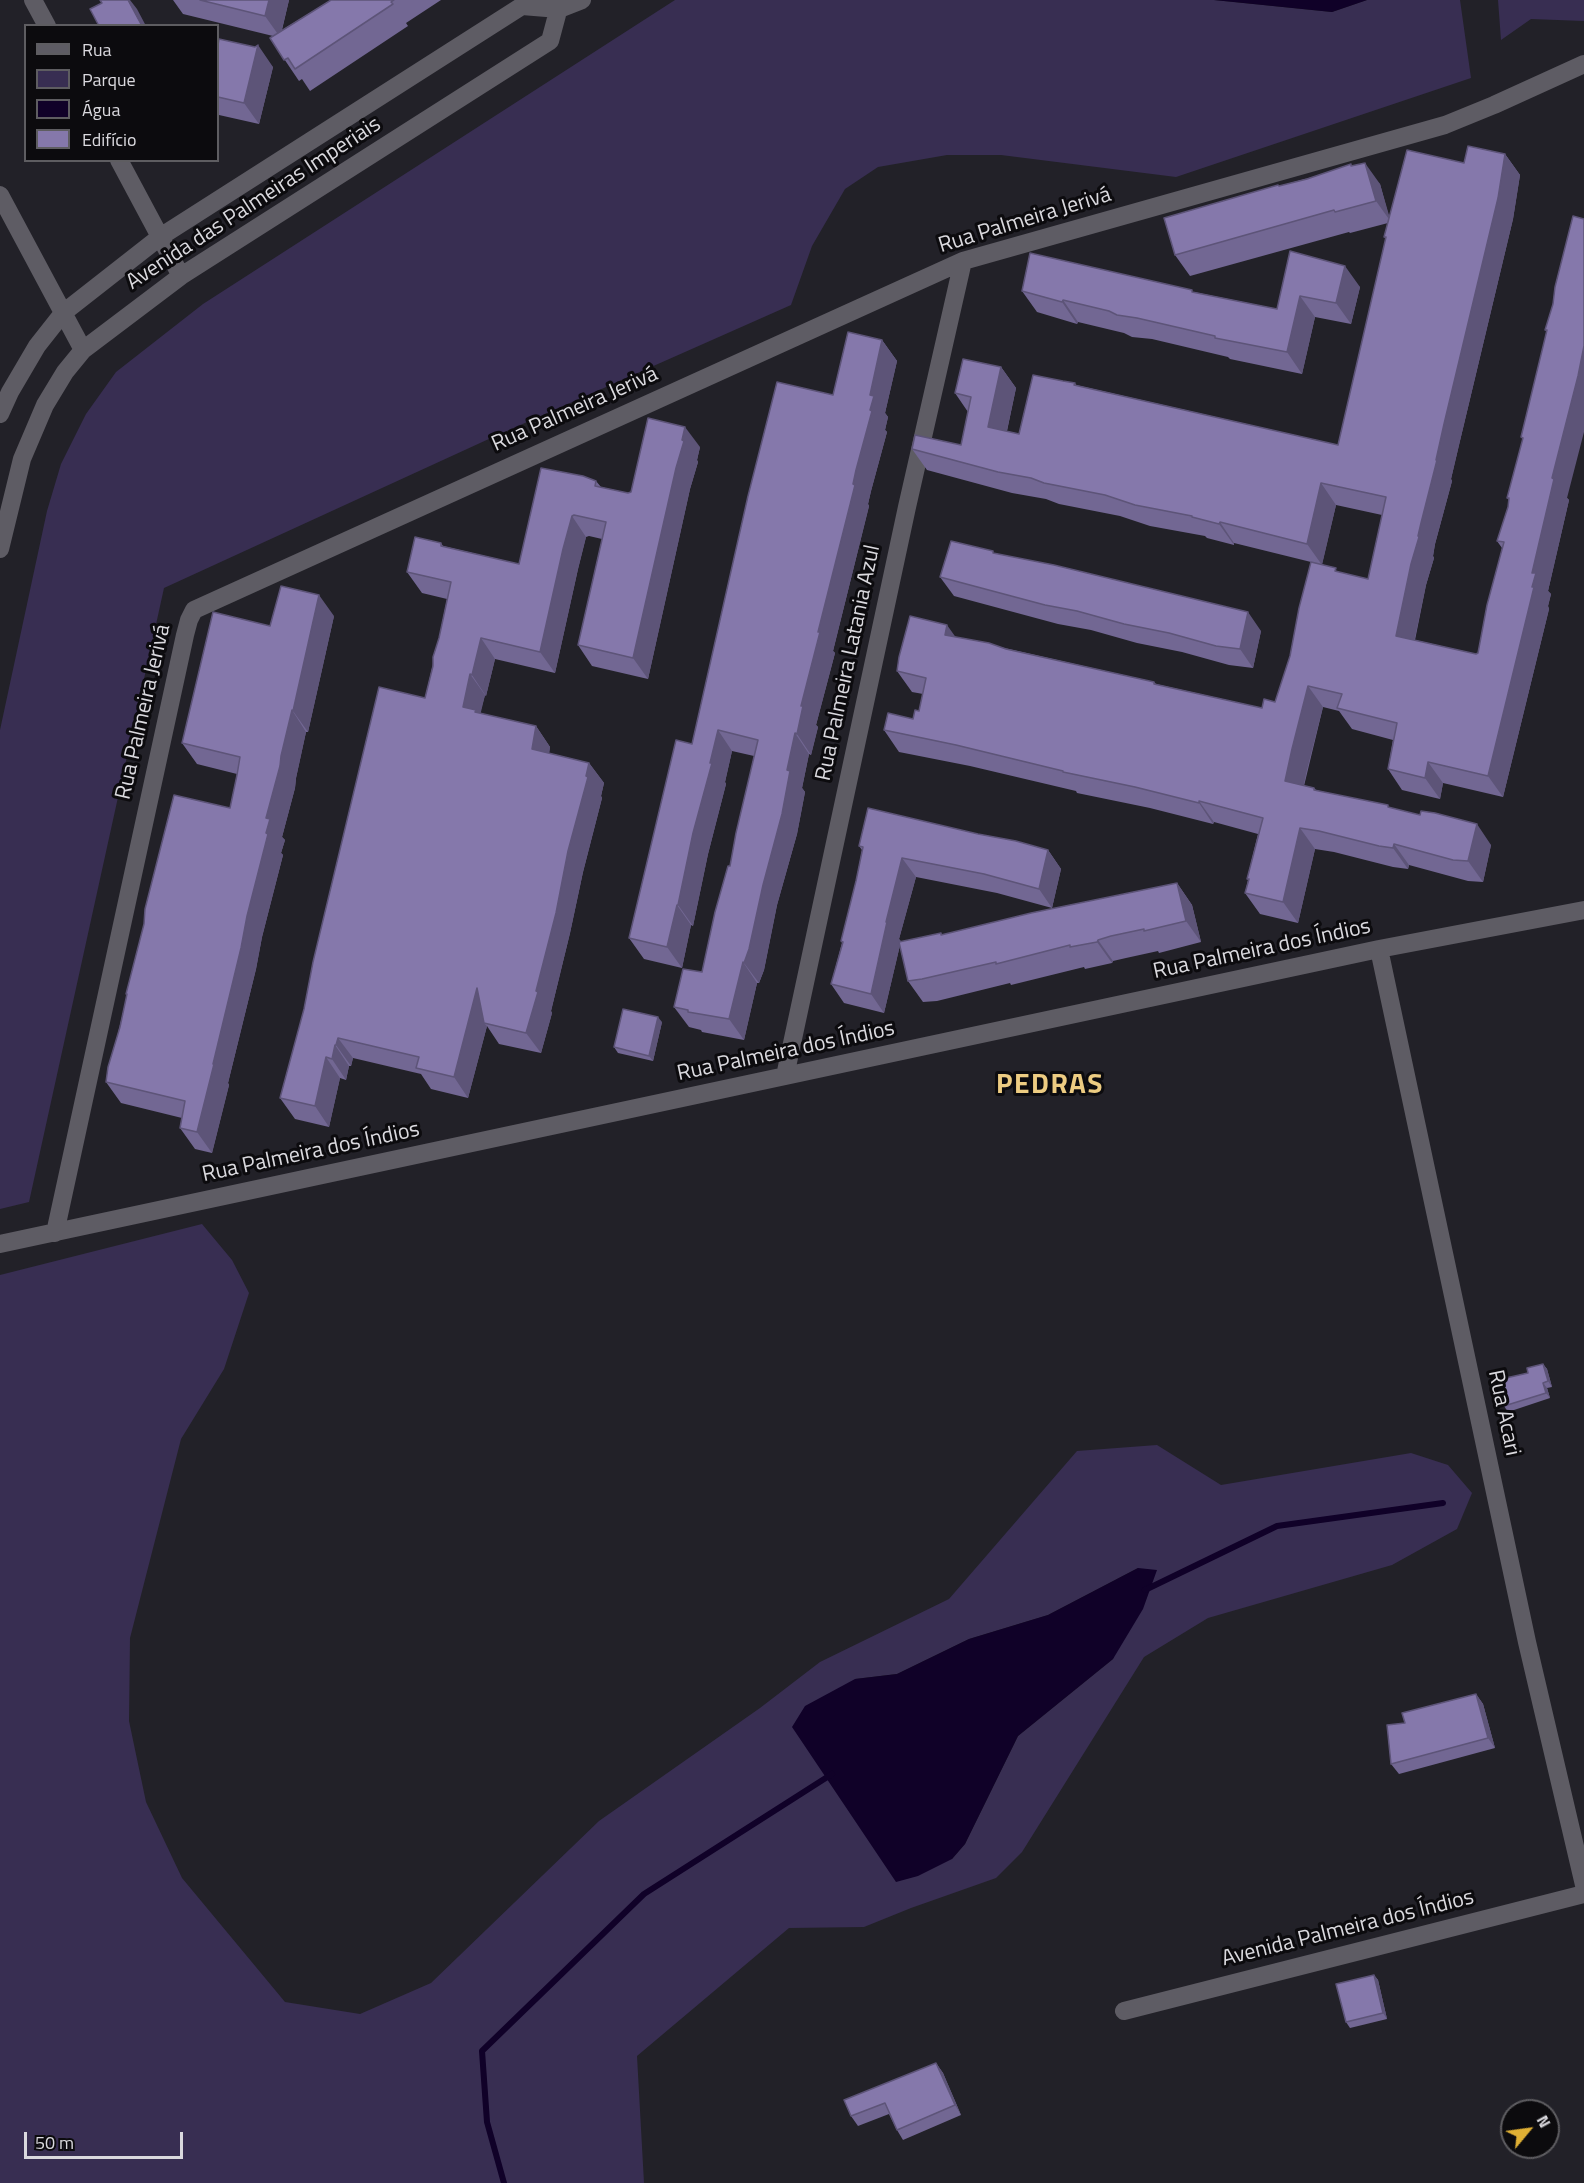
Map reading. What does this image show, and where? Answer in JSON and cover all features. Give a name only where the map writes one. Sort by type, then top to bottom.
[{"type":"street","points":[[33,0],[46,24]]},
{"type":"street","name":"Avenida das Palmeiras Imperiais","points":[[0,414],[37,346],[63,313],[160,237],[522,6],[560,5],[582,0]]},
{"type":"street","name":"Avenida das Palmeiras Imperiais","points":[[0,549],[22,459],[45,405],[65,372],[83,350],[181,276],[550,40],[560,5]]},
{"type":"street","name":"Rua Palmeira Jerivá","points":[[55,1233],[185,635],[194,610],[963,261],[1445,125],[1487,109],[1584,64]]},
{"type":"street","points":[[120,162],[181,276]]},
{"type":"street","points":[[0,195],[83,350]]},
{"type":"street","name":"Rua Palmeira Latania Azul","points":[[785,1076],[907,507],[963,261]]},
{"type":"street","name":"Rua Palmeira dos Índios","points":[[0,1245],[1379,949],[1584,910]]},
{"type":"street","name":"Rua Acari","points":[[1379,949],[1527,1642],[1584,1885]]},
{"type":"street","name":"Avenida Palmeira dos Índios","points":[[1124,2011],[1584,1894]]},
{"type":"green space","points":[[675,0],[1214,0],[1332,12],[1367,0],[1460,0],[1471,78],[1176,177],[1001,155],[947,155],[878,167],[845,189],[812,246],[791,305],[491,438],[164,588],[29,1202],[0,1209],[0,730],[47,511],[61,464],[86,414],[116,372],[203,304]]},
{"type":"green space","points":[[1498,0],[1584,0],[1584,21],[1531,19],[1501,40]]},
{"type":"green space","points":[[202,1224],[232,1260],[249,1293],[224,1369],[181,1439],[130,1638],[129,1721],[146,1802],[182,1878],[285,2002],[360,2014],[431,1983],[599,1821],[760,1708],[820,1662],[949,1599],[1077,1451],[1157,1445],[1221,1485],[1411,1453],[1448,1465],[1472,1493],[1457,1529],[1392,1565],[1208,1618],[1144,1657],[1022,1852],[996,1878],[864,1927],[789,1928],[637,2056],[644,2183],[0,2183],[0,1275]],"holes":[[[1138,1568],[1113,1659],[1018,1736],[965,1844],[952,1859],[855,1679],[897,1674],[969,1639],[1048,1615]]]},
{"type":"water","points":[[1214,0],[1367,0],[1332,12]]},
{"type":"water","points":[[1138,1568],[1157,1570],[1143,1609],[1113,1659],[1018,1736],[965,1844],[952,1859],[918,1876],[896,1882],[792,1727],[805,1706],[855,1679],[897,1674],[969,1639],[1048,1615]]},
{"type":"building","points":[[100,0],[128,0],[141,24],[98,24],[90,9],[102,3]]},
{"type":"building","points":[[200,0],[269,0],[265,16]]},
{"type":"building","points":[[331,0],[394,0],[391,2],[393,4],[295,69],[288,58],[284,60],[270,38]]},
{"type":"building","points":[[219,39],[255,47],[258,45],[244,103],[219,97]]},
{"type":"building","points":[[1468,146],[1505,154],[1498,198],[1396,636],[1478,653],[1487,605],[1504,542],[1497,541],[1508,507],[1509,498],[1507,498],[1523,438],[1521,437],[1553,304],[1555,287],[1573,216],[1584,219],[1584,346],[1532,573],[1536,573],[1532,587],[1534,587],[1488,776],[1428,762],[1425,778],[1388,769],[1397,723],[1337,708],[1342,694],[1308,686],[1285,781],[1314,788],[1314,790],[1388,805],[1388,807],[1420,815],[1421,811],[1435,813],[1477,824],[1468,861],[1453,860],[1394,844],[1393,848],[1379,846],[1300,828],[1283,902],[1245,893],[1263,818],[1199,801],[1199,803],[884,730],[888,713],[913,719],[915,710],[919,711],[926,678],[897,671],[910,616],[947,625],[945,635],[989,643],[1006,649],[1262,708],[1264,699],[1275,702],[1290,656],[1311,562],[1368,579],[1386,497],[1321,483],[1307,544],[1220,522],[1219,524],[1192,516],[1135,505],[1105,495],[1044,483],[912,449],[915,435],[961,445],[971,397],[955,393],[963,359],[1001,367],[988,427],[1019,434],[1033,375],[1338,445],[1386,237],[1384,237],[1407,150],[1464,163]]},
{"type":"building","points":[[1365,163],[1376,201],[1335,212],[1334,210],[1175,255],[1164,218],[1278,185],[1307,179],[1351,164],[1351,166]]},
{"type":"building","points":[[1290,251],[1345,266],[1336,303],[1300,296],[1287,352],[1215,338],[1215,336],[1117,315],[1109,311],[1022,291],[1030,253],[1192,290],[1192,292],[1277,309]]},
{"type":"building","points":[[848,332],[882,340],[870,395],[874,396],[870,410],[872,411],[801,706],[803,706],[797,734],[795,733],[787,770],[790,771],[782,814],[749,949],[743,962],[729,1019],[688,1012],[688,1010],[674,1007],[683,969],[702,972],[715,912],[728,866],[730,866],[758,740],[718,730],[667,947],[629,938],[676,740],[692,744],[748,496],[777,382],[833,395]]},
{"type":"building","points":[[648,418],[685,427],[682,440],[684,441],[633,658],[578,645],[606,522],[574,515],[563,549],[540,652],[481,638],[463,707],[476,710],[475,712],[536,726],[532,749],[589,763],[586,776],[588,777],[568,851],[556,913],[536,991],[538,992],[526,1033],[484,1023],[477,988],[454,1077],[416,1068],[419,1057],[338,1038],[332,1059],[326,1057],[315,1106],[280,1098],[304,1009],[313,962],[379,687],[425,698],[433,666],[433,657],[451,582],[407,572],[415,537],[441,543],[441,546],[519,564],[541,468],[583,476],[596,481],[595,486],[631,492]]},
{"type":"building","points":[[951,541],[993,551],[993,553],[1054,565],[1248,612],[1240,649],[1216,646],[1124,624],[940,577]]},
{"type":"building","points":[[281,586],[319,595],[266,818],[270,819],[266,833],[268,834],[197,1132],[180,1128],[185,1101],[106,1082],[108,1067],[120,1027],[144,924],[145,909],[174,795],[230,808],[240,757],[182,743],[213,612],[270,626]]},
{"type":"building","points":[[868,808],[1048,850],[1039,889],[984,874],[902,858],[871,994],[831,984],[856,881],[863,847],[859,846]]},
{"type":"building","points":[[1177,883],[1186,921],[1111,936],[1097,942],[1070,947],[1070,945],[996,964],[996,962],[908,981],[899,942],[941,933],[941,935],[1031,913]]},
{"type":"building","points":[[623,1009],[658,1017],[649,1056],[614,1047]]},
{"type":"building","points":[[1543,1364],[1548,1381],[1543,1383],[1546,1393],[1504,1406],[1497,1380],[1528,1373],[1527,1368]]},
{"type":"building","points":[[1476,1694],[1488,1738],[1391,1764],[1387,1725],[1405,1723],[1402,1713]]},
{"type":"building","points":[[1374,1975],[1383,2013],[1346,2022],[1336,1984]]},
{"type":"building","points":[[936,2063],[955,2105],[897,2130],[885,2103],[851,2116],[844,2100]]},
{"type":"waterway","points":[[1145,1590],[1277,1526],[1443,1503]]},
{"type":"waterway","points":[[504,2183],[487,2122],[482,2051],[644,1894],[832,1774]]},
{"type":"district","name":"PEDRAS","points":[[1050,1086]]}]
